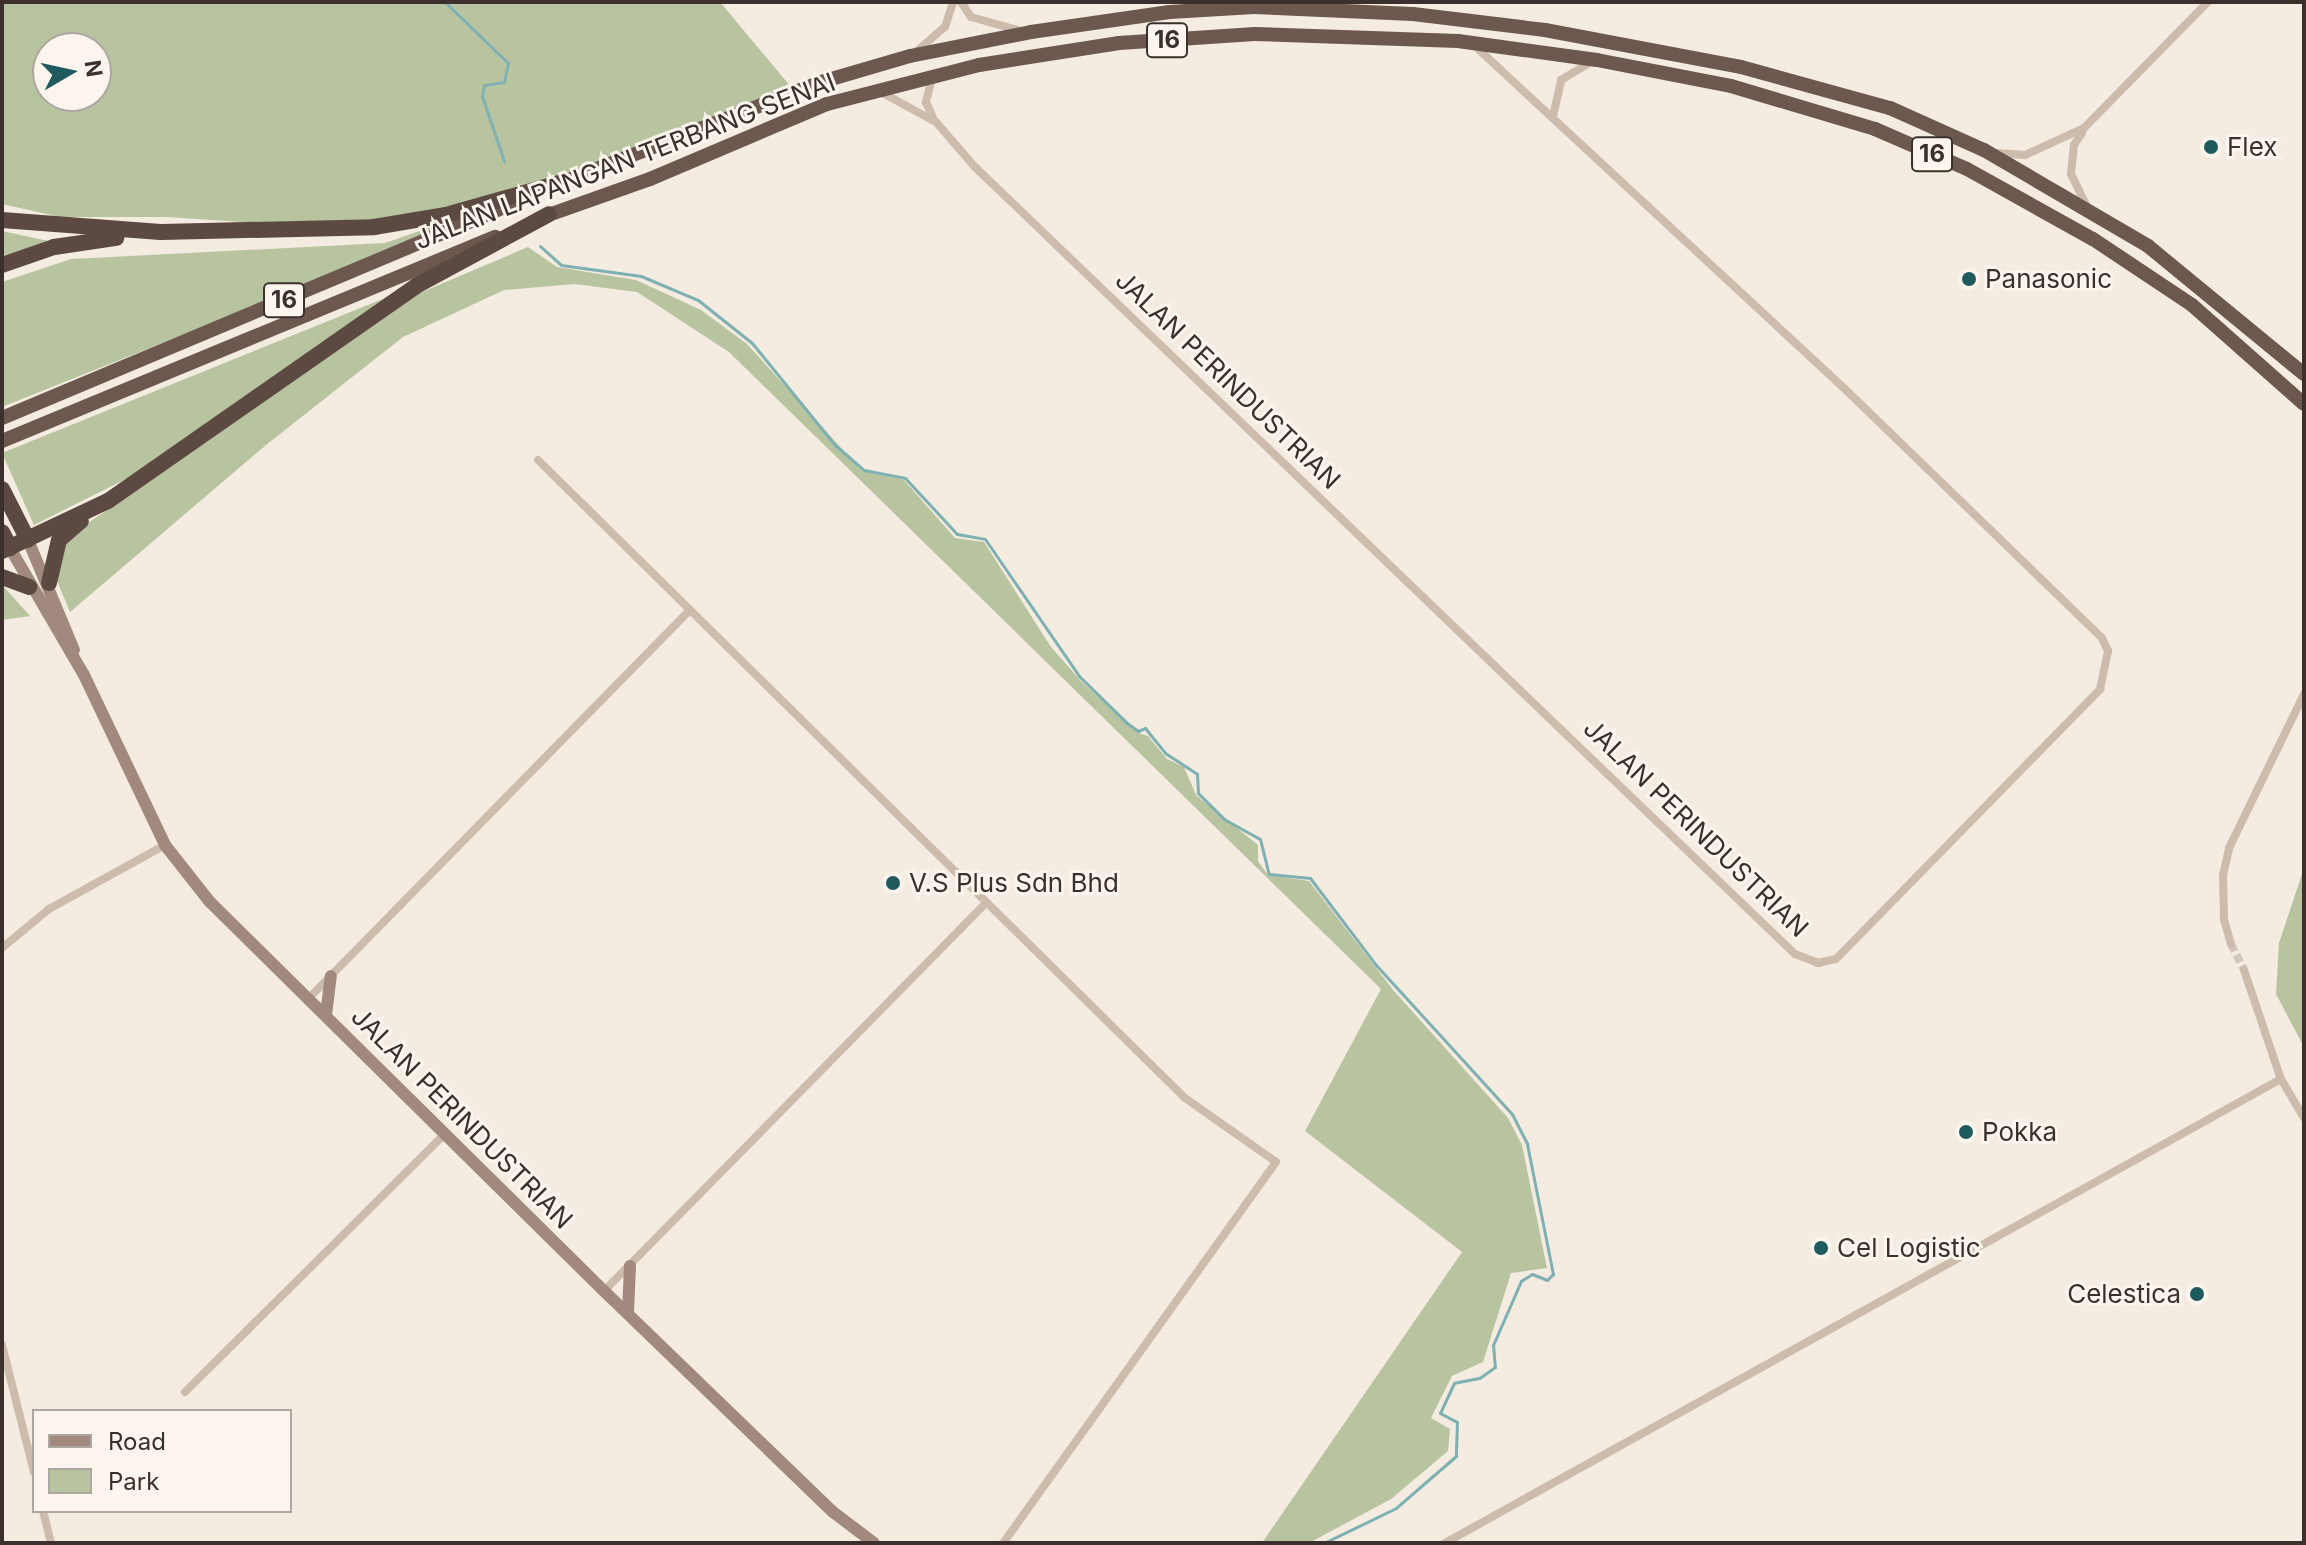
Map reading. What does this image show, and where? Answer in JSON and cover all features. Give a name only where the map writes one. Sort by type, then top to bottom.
[{"type":"highway","name":"JALAN LAPANGAN TERBANG SENAI","points":[[2,418],[566,181],[821,82],[910,56],[1031,32],[1170,12],[1254,7],[1442,17],[1545,30],[1828,88],[1890,108],[1984,150],[2171,262],[2304,374]]},
{"type":"highway","name":"JALAN LAPANGAN TERBANG SENAI","points":[[2,441],[549,214],[650,179],[827,104],[935,77],[1119,43],[1255,34],[1458,41],[1597,60],[1817,109],[1967,169],[2093,239],[2192,305],[2304,404]]},
{"type":"highway","points":[[2,220],[161,232],[374,227],[446,215],[566,181]]},
{"type":"highway","points":[[49,583],[59,540],[108,501],[416,286],[549,214]]},
{"type":"highway","points":[[2,265],[54,247],[161,232]]},
{"type":"highway","points":[[2,489],[28,540]]},
{"type":"highway","points":[[2,532],[6,550],[108,501]]},
{"type":"highway","points":[[2,577],[29,587]]},
{"type":"main road","points":[[28,540],[49,583],[84,675]]},
{"type":"main road","points":[[6,550],[84,675]]},
{"type":"main road","name":"JALAN PERINDUSTRIAN","points":[[84,675],[165,845],[209,901],[604,1291],[833,1512],[874,1543]]},
{"type":"main road","points":[[326,1015],[331,976]]},
{"type":"main road","points":[[628,1312],[630,1266]]},
{"type":"street","points":[[910,56],[945,27],[953,2]]},
{"type":"street","points":[[961,2],[971,17],[983,23],[1031,32]]},
{"type":"street","points":[[2092,213],[2071,174],[2074,145],[2084,128],[2208,2]]},
{"type":"street","points":[[1458,41],[1484,51],[1553,116]]},
{"type":"street","points":[[1553,116],[1561,80],[1597,60]]},
{"type":"street","points":[[935,77],[927,88],[926,102],[936,122]]},
{"type":"street","name":"JALAN PERINDUSTRIAN","points":[[877,91],[936,122],[974,166],[1795,954],[1818,963],[1836,959],[2100,689],[2108,651],[2102,638],[1846,390],[1553,116]]},
{"type":"street","points":[[1984,150],[2025,155],[2084,128]]},
{"type":"street","points":[[538,460],[687,613],[1185,1098],[1276,1162],[1003,1543]]},
{"type":"street","points":[[309,998],[687,613]]},
{"type":"street","points":[[2231,944],[2224,919],[2223,875],[2229,848],[2304,694]]},
{"type":"street","points":[[2,948],[49,909],[165,845]]},
{"type":"street","points":[[604,1291],[985,904]]},
{"type":"street","points":[[2244,970],[2281,1079],[2304,1118]]},
{"type":"street","points":[[1445,1543],[2281,1079]]},
{"type":"street","points":[[185,1392],[446,1133]]},
{"type":"street","points":[[2,1345],[32,1464]]},
{"type":"street","points":[[44,1513],[51,1543]]},
{"type":"green space","points":[[2,2],[720,2],[791,87],[543,183],[453,210],[313,227],[168,217],[60,217],[2,204]]},
{"type":"green space","points":[[434,226],[441,228],[437,233],[2,407],[2,282],[71,259],[385,243]]},
{"type":"green space","points":[[2,231],[53,242],[2,256]]},
{"type":"green space","points":[[528,247],[557,267],[636,280],[701,310],[747,344],[862,471],[904,480],[955,538],[984,542],[1051,647],[1081,681],[1138,733],[1148,736],[1167,759],[1184,767],[1196,795],[1258,845],[1258,861],[1268,875],[1309,881],[1394,991],[1508,1118],[1522,1145],[1547,1268],[1511,1273],[1483,1362],[1452,1376],[1431,1418],[1450,1429],[1448,1451],[1391,1499],[1309,1543],[1262,1543],[1462,1252],[1305,1131],[1381,989],[729,352],[637,292],[575,284],[504,290],[403,337],[266,445],[70,612],[53,571],[71,535],[415,295]]},
{"type":"green space","points":[[400,292],[144,470],[34,525],[2,453]]},
{"type":"green space","points":[[2,587],[5,588],[30,616],[2,620]]},
{"type":"green space","points":[[2304,868],[2304,1047],[2276,994],[2279,943]]},
{"type":"waterway","points":[[445,2],[508,63],[504,82],[484,85],[482,96],[504,161]]},
{"type":"waterway","points":[[540,246],[561,265],[641,276],[698,300],[752,343],[835,445],[864,470],[905,478],[957,534],[985,539],[1079,676],[1127,723],[1138,731],[1145,728],[1165,753],[1197,774],[1198,793],[1224,819],[1260,839],[1269,874],[1310,878],[1376,965],[1512,1114],[1527,1144],[1553,1274],[1547,1280],[1532,1274],[1521,1281],[1493,1345],[1495,1367],[1479,1378],[1454,1383],[1440,1413],[1457,1422],[1456,1456],[1396,1508],[1324,1543]]},
{"type":"tunnel","points":[[2231,944],[2244,970]]},
{"type":"place","name":"Flex","points":[[2211,147]]},
{"type":"place","name":"Panasonic","points":[[1969,279]]},
{"type":"place","name":"V.S Plus Sdn Bhd","points":[[893,883]]},
{"type":"place","name":"Pokka","points":[[1966,1132]]},
{"type":"place","name":"Cel Logistic","points":[[1821,1248]]},
{"type":"place","name":"Celestica","points":[[2197,1294]]}]
